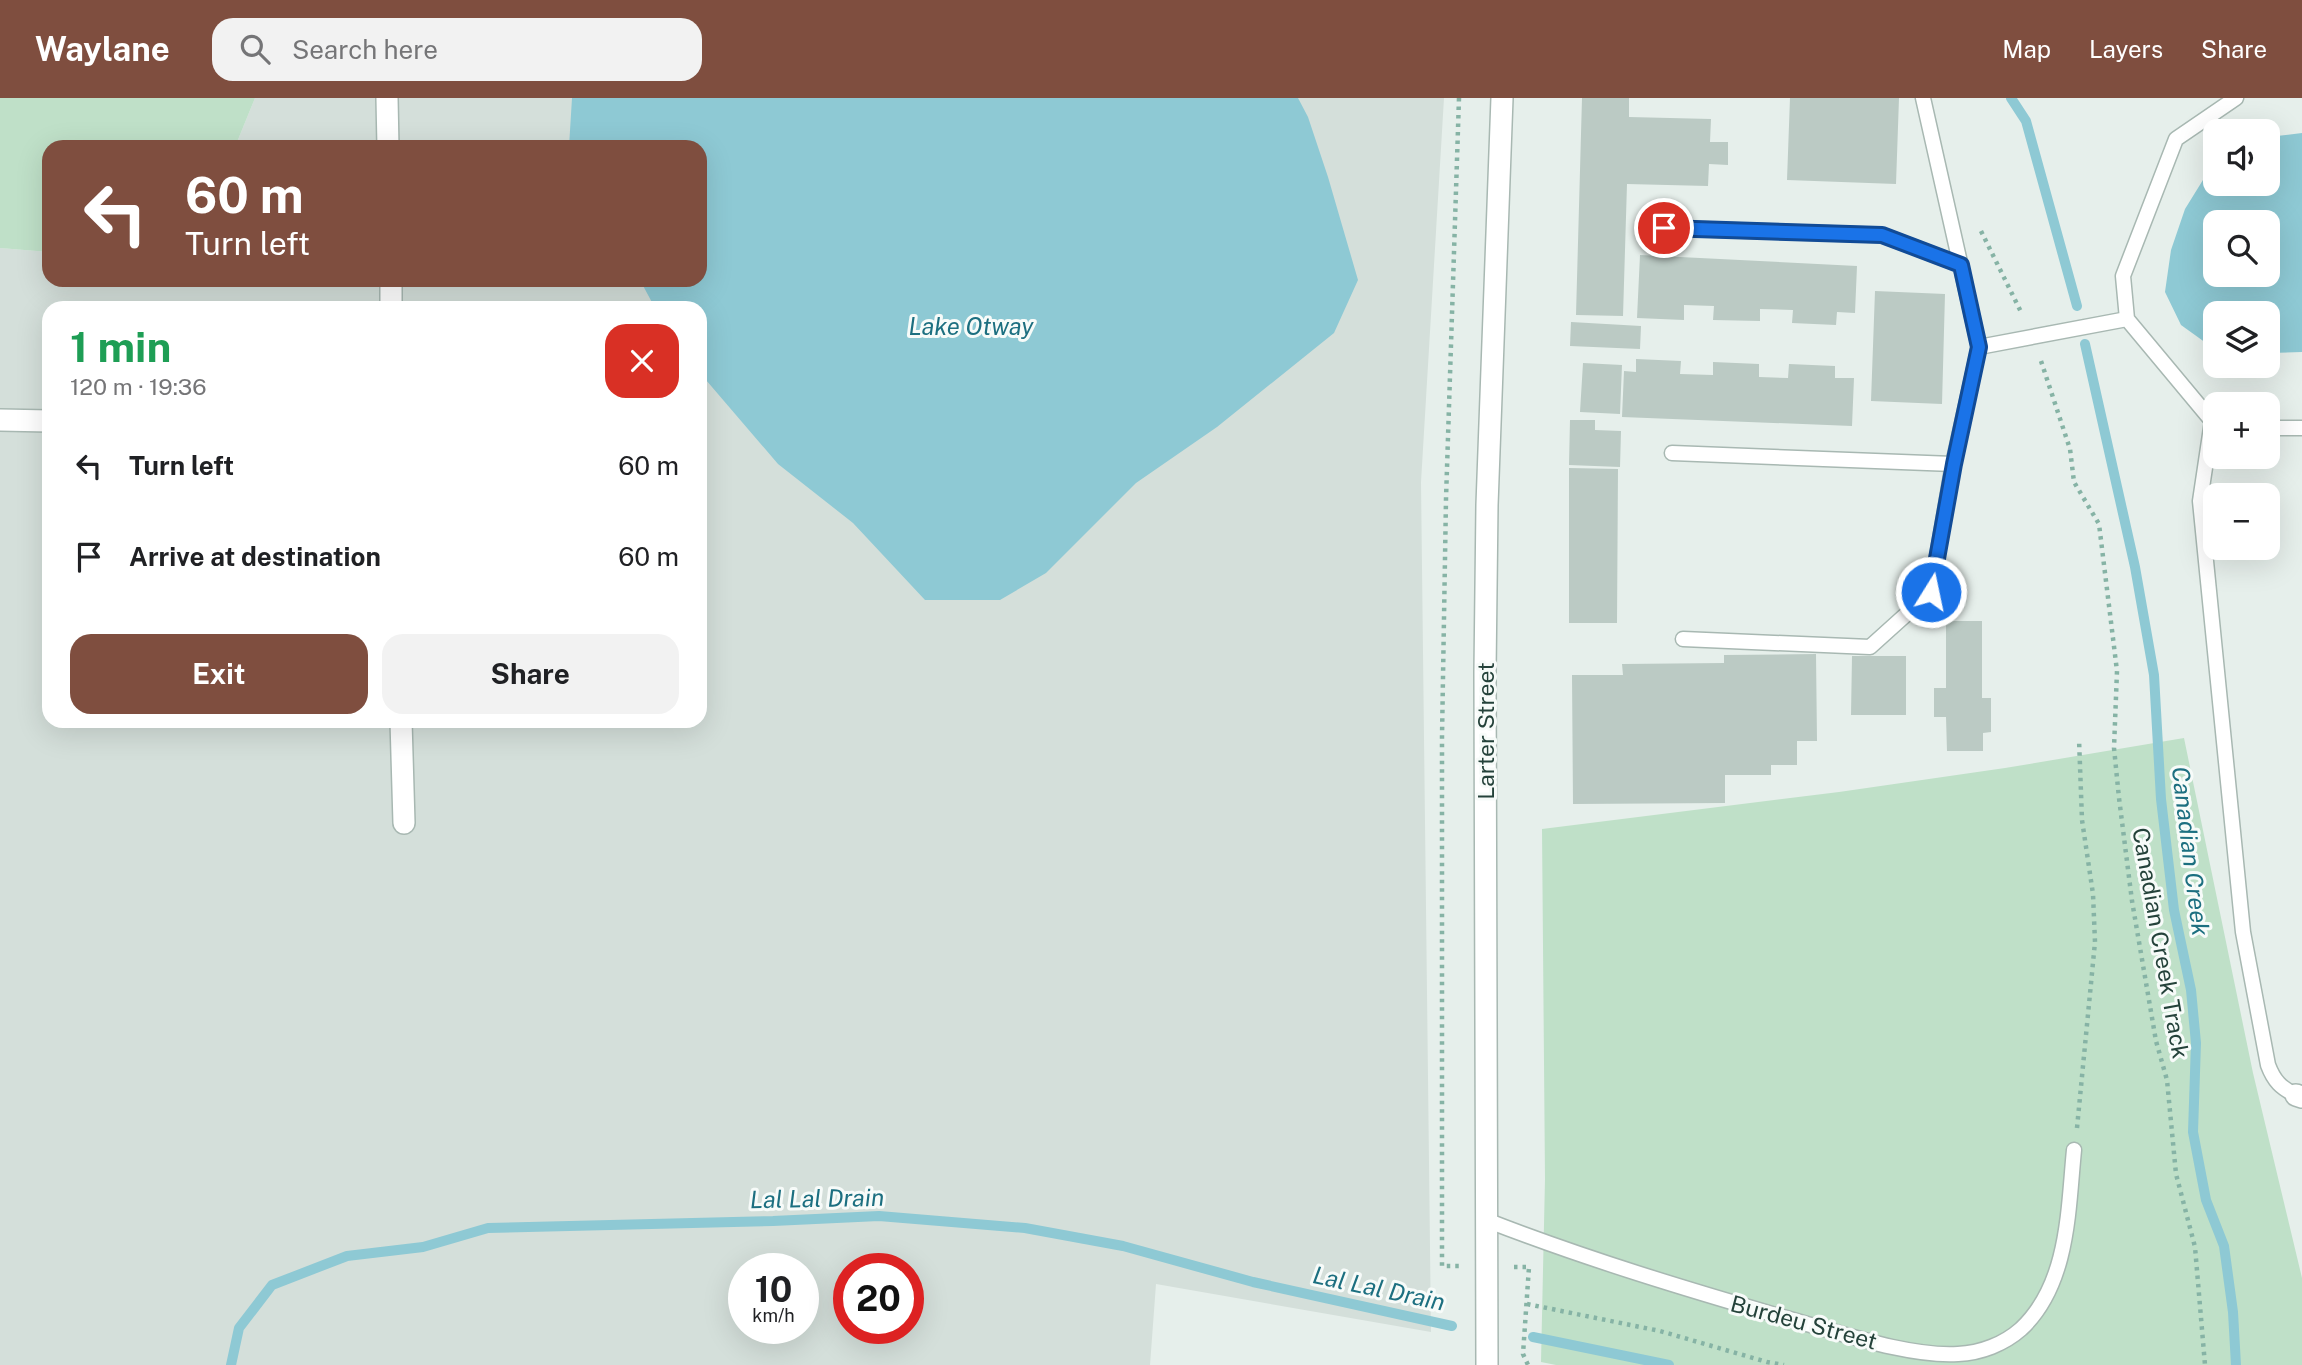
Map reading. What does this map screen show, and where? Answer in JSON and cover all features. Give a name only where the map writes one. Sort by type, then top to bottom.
[{"type":"street","points":[[387,98],[388,140]]},
{"type":"street","name":"Larter Street","points":[[1487,1365],[1485,672],[1487,505],[1502,98]]},
{"type":"street","points":[[0,419],[42,421]]},
{"type":"street","points":[[401,728],[404,823]]},
{"type":"lane","points":[[1683,639],[1870,648],[1931,592],[1979,347],[1923,98]]},
{"type":"lane","points":[[2203,408],[2127,319],[2123,276],[2176,139],[2236,98]]},
{"type":"lane","points":[[1664,228],[1882,235],[1961,265]]},
{"type":"lane","points":[[1979,347],[2127,319]]},
{"type":"lane","points":[[2280,428],[2302,428]]},
{"type":"lane","points":[[1672,453],[1954,464]]},
{"type":"lane","points":[[2206,469],[2200,501],[2243,932],[2270,1071],[2274,1080],[2284,1089],[2299,1096]]},
{"type":"lane","name":"Burdeu Street","points":[[1486,1220],[1588,1258],[1835,1332],[1924,1353],[1960,1354],[1983,1350],[2007,1339],[2031,1317],[2045,1295],[2063,1251],[2074,1150]]},
{"type":"path","points":[[1442,1266],[1442,737],[1459,98]]},
{"type":"path","name":"Canadian Creek Track","points":[[2099,524],[2117,671],[2114,748],[2119,798],[2132,901],[2156,1041],[2167,1080],[2176,1174],[2195,1247],[2205,1365]]},
{"type":"path","points":[[2074,1150],[2095,942],[2093,894],[2082,820],[2079,739]]},
{"type":"path","points":[[1528,1365],[1523,1354],[1529,1267]]},
{"type":"path","points":[[1527,1304],[1660,1331],[1784,1365]]},
{"type":"shaded area","points":[[255,98],[1444,98],[1421,482],[1431,1332],[1156,1284],[1150,1365],[0,1365],[0,248],[42,251],[42,287],[707,287],[707,140],[238,140]]},
{"type":"green space","points":[[0,98],[255,98],[238,140],[42,140],[42,251],[0,248]]},
{"type":"green space","points":[[2184,738],[2253,1073],[2302,1278],[2302,1365],[1556,1365],[1541,1362],[1545,1179],[1542,829],[1839,792]]},
{"type":"water","name":"Lake Otway","points":[[572,98],[1298,98],[1308,117],[1328,177],[1358,280],[1334,333],[1217,427],[1136,483],[1046,573],[1000,600],[925,600],[853,523],[778,464],[707,381],[707,301],[651,301],[644,287],[707,287],[707,140],[569,140]]},
{"type":"water","points":[[2302,133],[2302,352],[2280,353],[2280,301],[2203,301],[2203,341],[2181,325],[2165,292],[2171,250],[2185,209],[2203,180],[2203,196],[2280,196],[2280,136]]},
{"type":"building","points":[[1582,98],[1629,98],[1629,117],[1711,119],[1710,142],[1728,142],[1728,165],[1709,164],[1708,186],[1627,184],[1623,316],[1576,315]]},
{"type":"building","points":[[1790,98],[1899,98],[1896,184],[1787,180]]},
{"type":"building","points":[[1640,255],[1857,266],[1855,313],[1837,312],[1836,325],[1792,323],[1793,310],[1760,309],[1760,321],[1713,320],[1714,306],[1684,305],[1684,320],[1637,318]]},
{"type":"building","points":[[1875,291],[1945,294],[1942,404],[1871,401]]},
{"type":"building","points":[[1571,322],[1641,326],[1640,349],[1570,346]]},
{"type":"building","points":[[1636,359],[1681,361],[1680,374],[1713,375],[1713,362],[1759,364],[1759,377],[1788,378],[1789,364],[1835,366],[1835,378],[1854,378],[1852,426],[1622,417],[1624,371],[1636,372]]},
{"type":"building","points":[[1583,363],[1622,365],[1620,414],[1580,412]]},
{"type":"building","points":[[1570,420],[1595,420],[1595,430],[1621,431],[1620,467],[1569,465]]},
{"type":"building","points":[[1569,468],[1618,469],[1617,623],[1569,623]]},
{"type":"building","points":[[1946,621],[1982,621],[1982,698],[1991,698],[1991,732],[1983,733],[1983,751],[1947,751],[1946,717],[1934,717],[1934,688],[1946,688]]},
{"type":"building","points":[[1816,654],[1817,741],[1797,741],[1797,765],[1771,765],[1771,775],[1725,775],[1725,803],[1573,804],[1572,675],[1623,675],[1622,664],[1724,663],[1724,655]]},
{"type":"building","points":[[1852,656],[1906,656],[1906,715],[1851,715]]},
{"type":"waterway","name":"Canadian Creek","points":[[2011,98],[2026,121],[2077,306]]},
{"type":"waterway","name":"Canadian Creek","points":[[2085,344],[2135,567],[2154,675],[2161,799],[2174,910],[2191,990],[2196,1043],[2193,1132],[2206,1200],[2224,1246],[2233,1312],[2236,1365]]},
{"type":"waterway","name":"Lal Lal Drain","points":[[231,1365],[239,1328],[272,1285],[347,1256],[423,1247],[488,1228],[879,1216],[1025,1228],[1123,1246],[1253,1282],[1452,1326]]},
{"type":"waterway","name":"Lal Lal Drain","points":[[1533,1337],[1669,1365]]},
{"type":"route","points":[[1664,228],[1882,235],[1961,265],[1979,347],[1931,592]]}]
